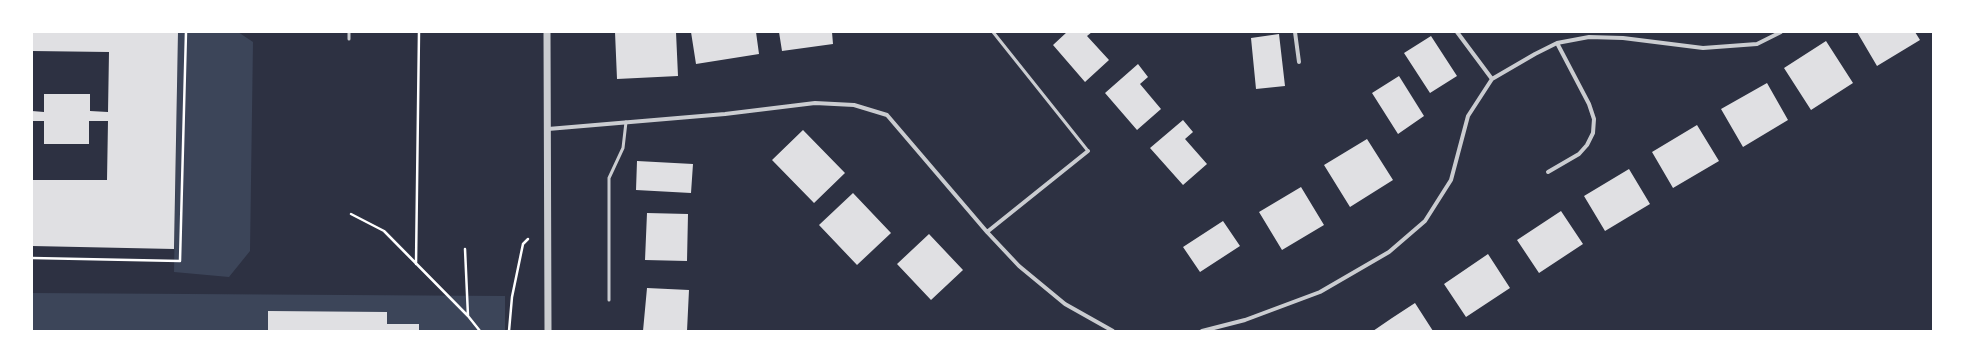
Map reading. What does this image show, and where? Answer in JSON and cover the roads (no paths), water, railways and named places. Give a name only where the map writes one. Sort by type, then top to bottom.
[{"type":"street","points":[[547,32],[548,331]]},
{"type":"street","points":[[1295,32],[1299,62]]},
{"type":"street","points":[[1457,32],[1492,80]]},
{"type":"street","points":[[1202,331],[1245,320],[1320,292],[1389,252],[1425,221],[1452,180],[1468,116],[1492,80],[1535,54],[1557,44],[1589,37],[1623,38],[1703,48],[1757,44],[1781,32]]},
{"type":"street","points":[[1548,172],[1579,154],[1588,145],[1593,133],[1594,119],[1589,104],[1557,44]]},
{"type":"street","points":[[548,129],[815,103],[854,105],[887,115],[986,232],[1019,266],[1065,304],[1109,331],[1113,331]]},
{"type":"street","points":[[986,232],[1088,151]]},
{"type":"lane","points":[[349,32],[349,39]]},
{"type":"lane","points":[[993,32],[1088,151]]},
{"type":"lane","points":[[609,300],[609,178],[623,148],[626,122]]}]
